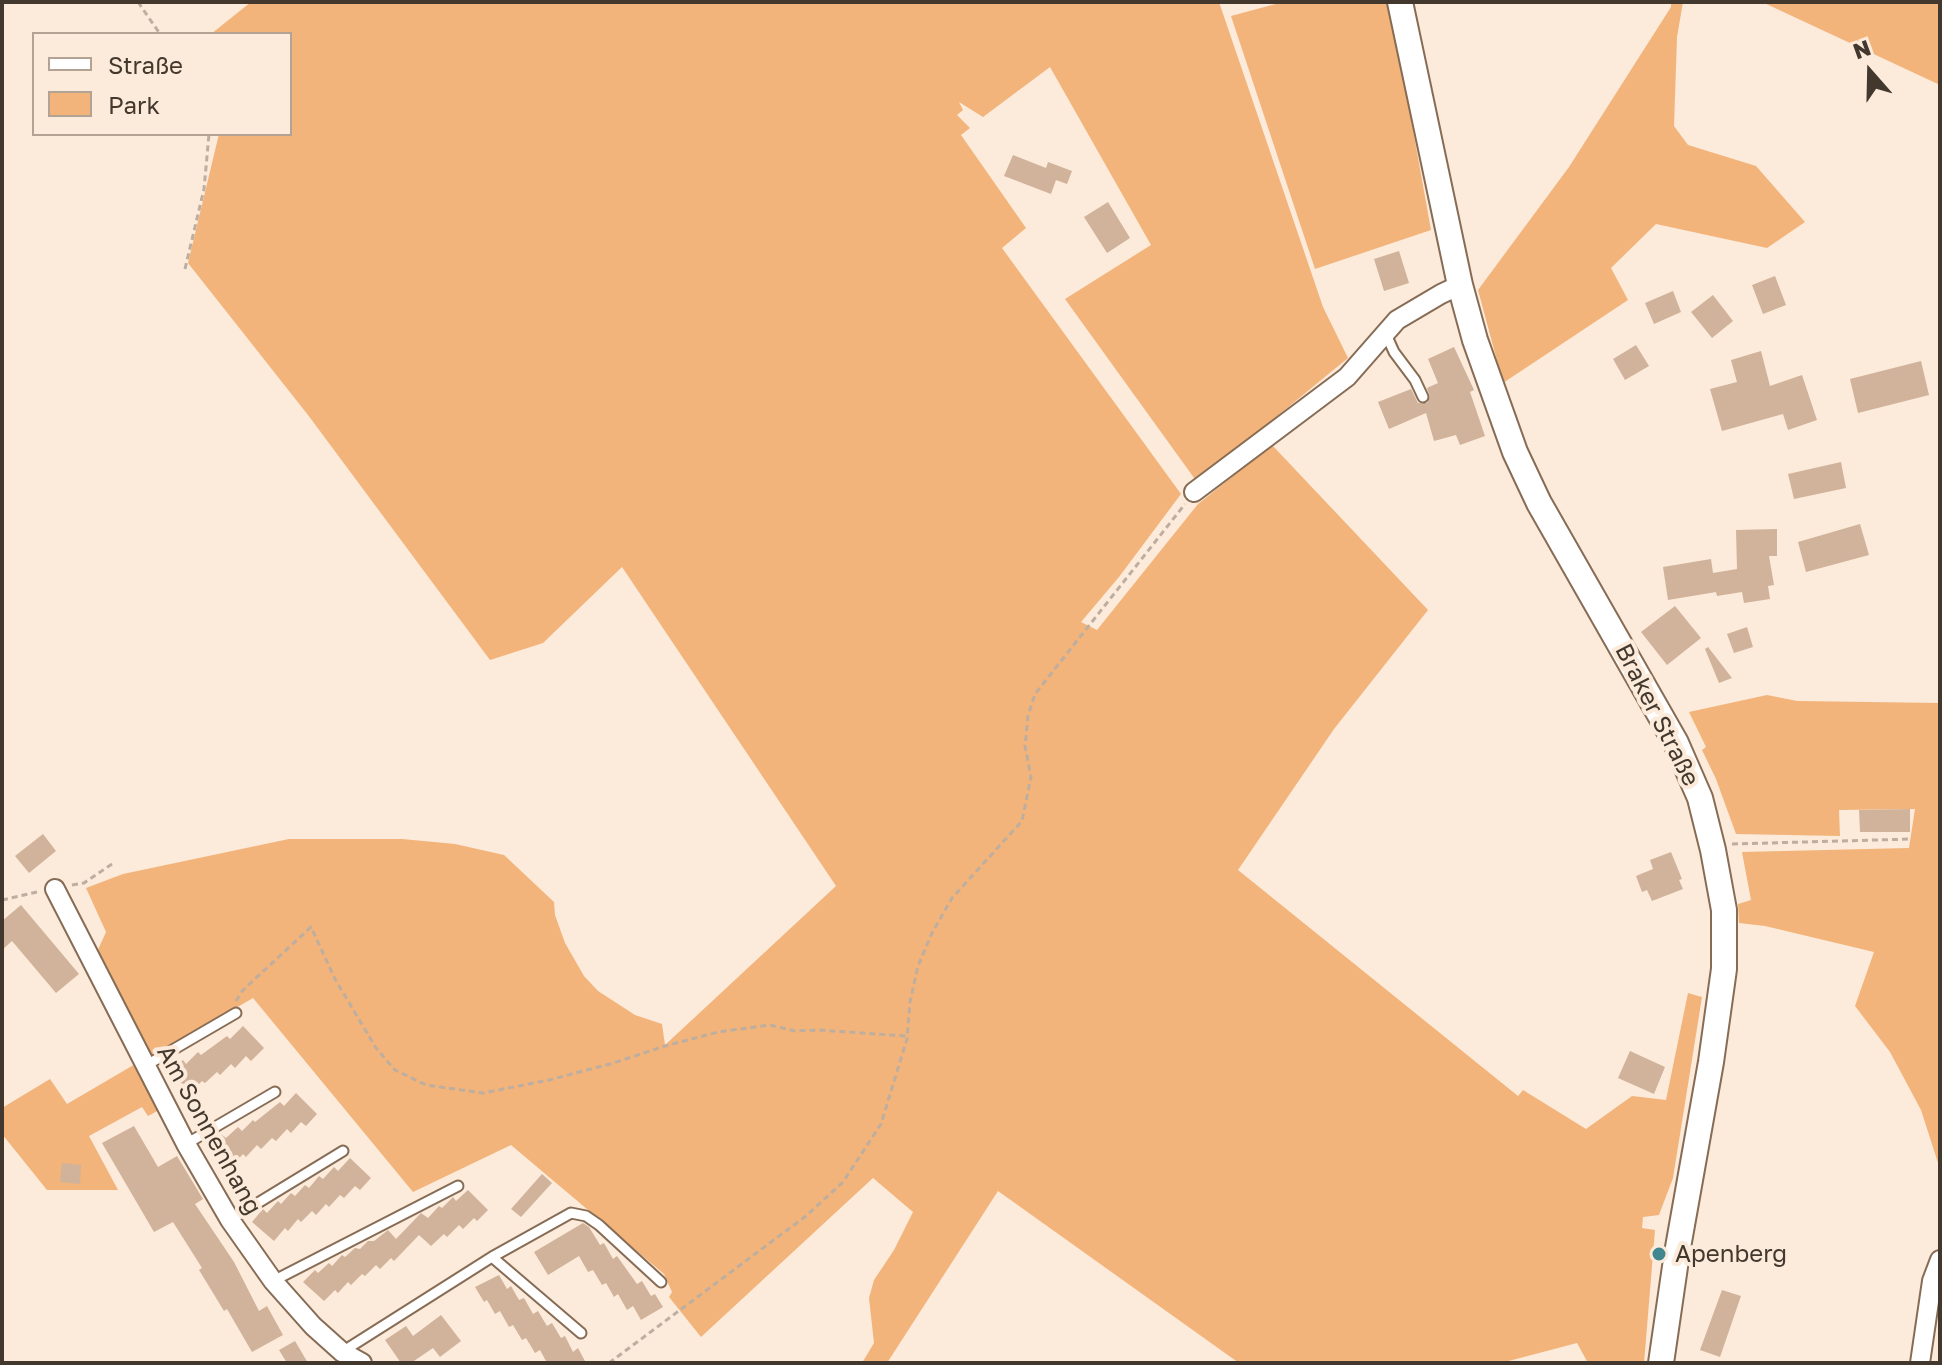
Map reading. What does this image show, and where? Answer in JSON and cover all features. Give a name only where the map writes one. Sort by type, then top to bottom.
[{"type":"street","name":"Braker Straße","points":[[1400,2],[1460,285],[1475,340],[1518,459],[1539,503],[1676,743],[1700,798],[1712,845],[1724,910],[1724,969],[1661,1363]]},
{"type":"street","points":[[1194,492],[1347,377],[1397,320],[1460,285]]},
{"type":"street","name":"Am Sonnenhang","points":[[55,889],[186,1144],[230,1220],[273,1281],[313,1326],[342,1352],[362,1363]]},
{"type":"street","points":[[1920,1363],[1932,1281],[1940,1260]]},
{"type":"lane","points":[[1385,332],[1423,397]]},
{"type":"lane","points":[[145,1066],[236,1013]]},
{"type":"lane","points":[[186,1144],[275,1092]]},
{"type":"lane","points":[[230,1220],[343,1151]]},
{"type":"lane","points":[[273,1281],[458,1186]]},
{"type":"lane","points":[[342,1352],[492,1257],[571,1213],[586,1216],[599,1225],[661,1282]]},
{"type":"lane","points":[[492,1257],[581,1333]]},
{"type":"path","points":[[138,2],[159,32]]},
{"type":"path","points":[[185,269],[204,189],[209,136]]},
{"type":"path","points":[[609,1363],[806,1216],[843,1182],[881,1124],[907,1039],[910,1002],[918,966],[932,933],[952,898],[1022,821],[1031,777],[1025,746],[1028,716],[1035,694],[1194,492]]},
{"type":"path","points":[[1712,845],[1912,839]]},
{"type":"path","points":[[236,1013],[236,999],[243,990],[311,927],[335,979],[376,1048],[395,1070],[426,1085],[483,1093],[595,1068],[718,1032],[770,1025],[795,1031],[905,1036],[907,1039]]},
{"type":"green space","points":[[251,2],[1219,2],[1323,307],[1348,358],[1197,482],[1065,299],[1151,245],[1050,67],[983,117],[959,102],[963,110],[957,115],[970,128],[961,135],[1026,228],[1002,248],[1181,494],[1081,622],[1097,630],[1198,504],[1272,445],[1428,610],[1334,729],[1238,870],[1518,1096],[1523,1090],[1586,1129],[1632,1096],[1666,1100],[1688,993],[1702,997],[1673,1178],[1659,1215],[1643,1217],[1642,1228],[1655,1230],[1644,1363],[1588,1363],[1577,1343],[1501,1363],[1239,1363],[998,1191],[887,1363],[862,1363],[874,1343],[869,1298],[874,1280],[894,1250],[913,1212],[873,1178],[701,1337],[669,1297],[672,1292],[664,1274],[511,1145],[413,1192],[253,998],[150,1058],[97,952],[106,932],[86,888],[123,874],[289,839],[402,839],[455,844],[504,855],[554,902],[555,915],[565,943],[584,976],[598,991],[635,1015],[662,1024],[665,1045],[836,886],[622,567],[543,643],[490,660],[308,415],[188,263],[219,136],[292,136],[292,32],[214,32]]},
{"type":"green space","points":[[1283,2],[1390,2],[1431,230],[1315,269],[1231,16]]},
{"type":"green space","points":[[1671,2],[1683,2],[1677,37],[1674,126],[1688,145],[1756,166],[1805,222],[1767,248],[1656,224],[1611,268],[1628,300],[1503,383],[1478,290],[1569,167],[1671,7]]},
{"type":"green space","points":[[1762,2],[1940,2],[1940,85]]},
{"type":"green space","points":[[1767,695],[1797,701],[1940,703],[1940,1169],[1921,1110],[1890,1052],[1855,1006],[1874,952],[1765,926],[1739,923],[1738,904],[1751,900],[1742,852],[1909,848],[1915,809],[1839,810],[1840,836],[1736,834],[1702,750],[1706,747],[1689,712]]},
{"type":"green space","points":[[137,1063],[163,1108],[148,1116],[142,1107],[89,1136],[118,1190],[47,1190],[2,1134],[2,1108],[50,1079],[67,1104]]},
{"type":"building","points":[[1013,155],[1046,168],[1048,162],[1072,171],[1067,184],[1056,180],[1051,194],[1004,176]]},
{"type":"building","points":[[1108,202],[1130,238],[1107,253],[1084,217]]},
{"type":"building","points":[[1399,251],[1409,283],[1384,291],[1374,259]]},
{"type":"building","points":[[1775,276],[1786,305],[1763,314],[1752,285]]},
{"type":"building","points":[[1673,291],[1681,312],[1654,324],[1645,303]]},
{"type":"building","points":[[1713,295],[1733,321],[1712,338],[1691,312]]},
{"type":"building","points":[[1636,345],[1649,366],[1625,380],[1613,359]]},
{"type":"building","points":[[1454,347],[1474,390],[1470,392],[1485,436],[1460,445],[1456,435],[1434,441],[1426,413],[1389,429],[1378,402],[1411,389],[1418,403],[1427,403],[1430,397],[1427,388],[1438,383],[1428,359]]},
{"type":"building","points":[[1761,351],[1770,386],[1802,375],[1817,420],[1788,430],[1783,414],[1722,431],[1710,389],[1737,382],[1731,360]]},
{"type":"building","points":[[1921,361],[1929,395],[1858,413],[1850,379]]},
{"type":"building","points":[[1841,462],[1846,488],[1794,499],[1788,474]]},
{"type":"building","points":[[1860,524],[1869,555],[1806,572],[1798,542]]},
{"type":"building","points":[[1777,529],[1777,556],[1769,556],[1774,585],[1768,586],[1770,599],[1744,603],[1742,592],[1717,596],[1716,592],[1668,600],[1663,567],[1711,559],[1713,573],[1737,569],[1736,530]]},
{"type":"building","points":[[1675,606],[1701,638],[1667,665],[1641,632]]},
{"type":"building","points":[[1747,627],[1753,647],[1734,653],[1727,634]]},
{"type":"building","points":[[1708,647],[1732,678],[1719,683],[1705,649]]},
{"type":"building","points":[[1910,809],[1910,832],[1860,832],[1859,810]]},
{"type":"building","points":[[43,834],[56,851],[29,873],[15,856]]},
{"type":"building","points":[[1671,852],[1683,889],[1652,901],[1647,890],[1642,892],[1636,876],[1653,869],[1650,860]]},
{"type":"building","points":[[21,905],[79,974],[56,993],[12,941],[2,950],[2,921]]},
{"type":"building","points":[[243,1026],[264,1048],[251,1061],[246,1056],[235,1068],[231,1064],[220,1075],[217,1072],[205,1083],[202,1081],[191,1092],[170,1073],[183,1060],[186,1064],[198,1052],[201,1055],[227,1036],[230,1039]]},
{"type":"building","points":[[1630,1051],[1665,1067],[1654,1094],[1618,1078]]},
{"type":"building","points":[[296,1093],[317,1114],[306,1126],[301,1122],[291,1133],[287,1129],[276,1141],[272,1138],[261,1149],[257,1145],[233,1165],[212,1145],[222,1135],[226,1138],[238,1127],[242,1131],[280,1102],[284,1106]]},
{"type":"building","points":[[134,1126],[158,1167],[177,1156],[203,1199],[195,1204],[234,1262],[259,1311],[267,1306],[283,1335],[252,1352],[199,1270],[202,1268],[173,1222],[154,1232],[102,1143]]},
{"type":"building","points":[[350,1158],[371,1178],[360,1190],[355,1186],[344,1198],[340,1195],[316,1215],[312,1211],[301,1222],[298,1219],[274,1241],[252,1222],[263,1209],[267,1213],[291,1193],[295,1196],[305,1185],[309,1188],[319,1176],[323,1179],[334,1167],[338,1171]]},
{"type":"building","points":[[62,1163],[81,1165],[80,1184],[60,1182]]},
{"type":"building","points":[[542,1174],[552,1183],[521,1217],[511,1209]]},
{"type":"building","points":[[468,1190],[488,1210],[463,1229],[459,1225],[431,1246],[419,1235],[394,1261],[391,1258],[380,1269],[376,1265],[351,1285],[348,1282],[338,1293],[335,1290],[324,1301],[303,1282],[315,1270],[318,1273],[329,1263],[332,1266],[342,1255],[345,1257],[355,1248],[360,1249],[388,1230],[396,1239],[421,1213],[428,1218],[439,1206],[442,1208],[453,1197],[456,1201]]},
{"type":"building","points":[[583,1223],[600,1245],[604,1243],[613,1259],[617,1256],[637,1284],[642,1281],[651,1296],[655,1294],[663,1307],[641,1320],[633,1306],[627,1310],[618,1294],[614,1297],[593,1270],[588,1272],[579,1256],[548,1275],[534,1252]]},
{"type":"building","points":[[499,1275],[507,1289],[511,1286],[519,1300],[524,1298],[533,1314],[538,1311],[547,1326],[552,1323],[561,1338],[565,1336],[573,1352],[578,1348],[586,1363],[547,1363],[540,1350],[535,1353],[513,1325],[509,1327],[500,1311],[495,1314],[475,1287]]},
{"type":"building","points":[[1722,1290],[1741,1296],[1720,1357],[1700,1350]]},
{"type":"building","points":[[441,1315],[461,1341],[440,1357],[433,1348],[411,1363],[401,1363],[385,1340],[406,1326],[413,1336]]},
{"type":"building","points":[[295,1341],[308,1363],[287,1363],[279,1350]]},
{"type":"place","name":"Apenberg","points":[[1659,1254]]}]
